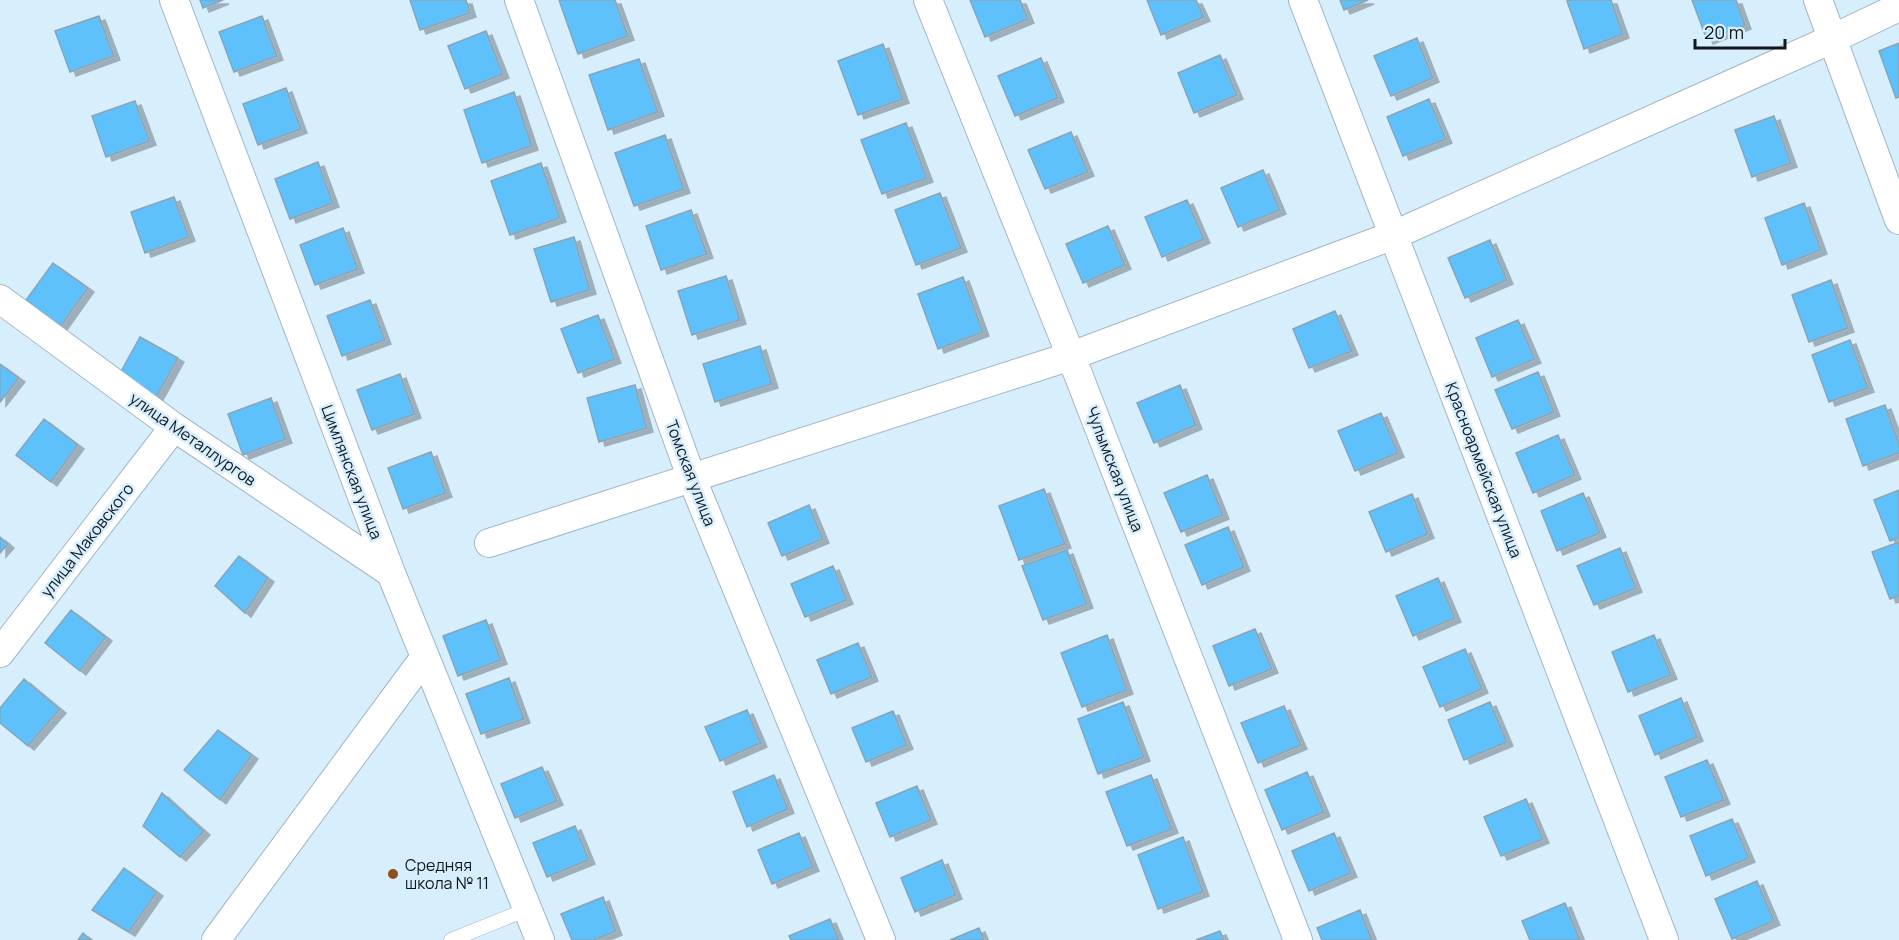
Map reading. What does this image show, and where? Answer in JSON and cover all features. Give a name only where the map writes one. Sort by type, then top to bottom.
[{"type":"street","name":"Цимлянская улица","points":[[174,0],[391,573],[540,940]]},
{"type":"street","name":"Томская улица","points":[[519,0],[692,478],[881,940]]},
{"type":"street","name":"Чулымская улица","points":[[928,0],[1071,356],[1298,940]]},
{"type":"street","name":"Красноармейская улица","points":[[1303,0],[1664,940]]},
{"type":"street","points":[[1818,0],[1899,220]]},
{"type":"street","points":[[489,543],[1071,356],[1394,235],[1899,7]]},
{"type":"street","name":"улица Металлургов","points":[[0,299],[174,427],[391,573]]},
{"type":"street","name":"улица Маковского","points":[[0,653],[174,427]]},
{"type":"street","points":[[216,940],[425,657]]},
{"type":"lane","points":[[455,939],[528,909]]},
{"type":"building","points":[[200,0],[223,0],[203,8]]},
{"type":"building","points":[[410,0],[466,0],[470,13],[420,30]]},
{"type":"building","points":[[559,0],[615,0],[628,36],[578,54]]},
{"type":"building","points":[[970,0],[1020,0],[1028,19],[985,37]]},
{"type":"building","points":[[1147,0],[1196,0],[1204,17],[1161,35]]},
{"type":"building","points":[[1340,0],[1368,0],[1344,10]]},
{"type":"building","points":[[1611,0],[1623,34],[1584,49],[1567,1]]},
{"type":"building","points":[[1692,0],[1736,0],[1745,25],[1707,40]]},
{"type":"building","points":[[99,16],[114,56],[70,72],[55,31]]},
{"type":"building","points":[[262,16],[277,56],[234,72],[219,32]]},
{"type":"building","points":[[486,31],[503,74],[465,89],[448,46]]},
{"type":"building","points":[[1417,38],[1433,78],[1391,96],[1374,56]]},
{"type":"building","points":[[1899,43],[1899,97],[1896,98],[1879,51]]},
{"type":"building","points":[[883,44],[903,99],[858,115],[838,61]]},
{"type":"building","points":[[1220,55],[1237,95],[1194,113],[1178,73]]},
{"type":"building","points":[[1041,58],[1058,98],[1015,116],[998,76]]},
{"type":"building","points":[[639,59],[658,112],[608,130],[589,75]]},
{"type":"building","points":[[286,88],[301,129],[258,145],[243,104]]},
{"type":"building","points":[[514,92],[532,146],[482,163],[464,110]]},
{"type":"building","points":[[1429,99],[1446,139],[1403,156],[1387,117]]},
{"type":"building","points":[[135,101],[150,141],[106,157],[92,116]]},
{"type":"building","points":[[1774,116],[1791,163],[1752,177],[1735,130]]},
{"type":"building","points":[[906,123],[927,178],[882,194],[861,140]]},
{"type":"building","points":[[1071,132],[1088,172],[1045,189],[1028,150]]},
{"type":"building","points":[[665,135],[684,189],[634,206],[615,153]]},
{"type":"building","points":[[318,162],[333,203],[290,219],[275,179]]},
{"type":"building","points":[[541,163],[560,218],[510,235],[491,181]]},
{"type":"building","points":[[1263,170],[1280,210],[1238,227],[1221,188]]},
{"type":"building","points":[[940,193],[961,248],[916,265],[895,210]]},
{"type":"building","points":[[174,197],[189,237],[145,253],[131,212]]},
{"type":"building","points":[[1187,200],[1204,239],[1162,257],[1145,217]]},
{"type":"building","points":[[1804,203],[1821,250],[1782,265],[1765,218]]},
{"type":"building","points":[[691,210],[707,254],[661,270],[646,226]]},
{"type":"building","points":[[1108,226],[1125,265],[1083,283],[1066,244]]},
{"type":"building","points":[[343,228],[358,269],[315,285],[300,245]]},
{"type":"building","points":[[574,237],[590,290],[551,302],[534,249]]},
{"type":"building","points":[[1490,240],[1507,280],[1465,298],[1448,258]]},
{"type":"building","points":[[53,263],[88,288],[61,326],[26,300]]},
{"type":"building","points":[[726,276],[740,320],[692,335],[678,291]]},
{"type":"building","points":[[963,277],[983,332],[938,349],[918,294]]},
{"type":"building","points":[[1831,280],[1848,328],[1809,342],[1792,295]]},
{"type":"building","points":[[370,300],[385,340],[342,356],[327,316]]},
{"type":"building","points":[[1335,311],[1352,351],[1309,368],[1293,329]]},
{"type":"building","points":[[598,315],[615,359],[578,373],[561,329]]},
{"type":"building","points":[[1518,320],[1535,359],[1492,377],[1476,338]]},
{"type":"building","points":[[140,337],[178,358],[156,398],[118,377]]},
{"type":"building","points":[[1850,340],[1868,388],[1829,402],[1812,355]]},
{"type":"building","points":[[760,346],[772,384],[715,402],[703,364]]},
{"type":"building","points":[[0,364],[19,378],[0,402]]},
{"type":"building","points":[[1538,372],[1554,412],[1512,429],[1495,390]]},
{"type":"building","points":[[400,374],[415,414],[372,430],[357,390]]},
{"type":"building","points":[[635,385],[647,428],[599,442],[587,398]]},
{"type":"building","points":[[1180,385],[1196,425],[1154,443],[1137,403]]},
{"type":"building","points":[[271,398],[286,439],[243,455],[228,414]]},
{"type":"building","points":[[1885,405],[1899,443],[1899,453],[1863,466],[1846,419]]},
{"type":"building","points":[[1381,413],[1398,453],[1355,471],[1338,431]]},
{"type":"building","points":[[44,419],[78,445],[51,482],[16,455]]},
{"type":"building","points":[[1558,435],[1575,475],[1533,493],[1516,453]]},
{"type":"building","points":[[431,452],[446,493],[403,509],[388,468]]},
{"type":"building","points":[[1207,475],[1223,515],[1181,532],[1164,493]]},
{"type":"building","points":[[1044,489],[1065,544],[1019,560],[999,506]]},
{"type":"building","points":[[1899,490],[1899,538],[1890,541],[1874,500]]},
{"type":"building","points":[[1583,493],[1600,533],[1557,551],[1541,511]]},
{"type":"building","points":[[1412,494],[1428,534],[1386,552],[1369,512]]},
{"type":"building","points":[[809,505],[823,539],[782,556],[768,523]]},
{"type":"building","points":[[1228,527],[1244,567],[1202,585],[1185,545]]},
{"type":"building","points":[[0,537],[8,544],[0,553]]},
{"type":"building","points":[[1899,542],[1899,596],[1890,599],[1872,552]]},
{"type":"building","points":[[1620,548],[1636,588],[1594,605],[1577,566]]},
{"type":"building","points":[[1067,550],[1087,604],[1043,620],[1022,566]]},
{"type":"building","points":[[239,556],[268,578],[245,613],[215,586]]},
{"type":"building","points":[[833,566],[847,600],[805,617],[791,584]]},
{"type":"building","points":[[1438,578],[1455,618],[1413,636],[1396,596]]},
{"type":"building","points":[[71,610],[106,637],[80,671],[45,643]]},
{"type":"building","points":[[486,620],[501,660],[458,676],[443,636]]},
{"type":"building","points":[[1255,629],[1272,669],[1229,686],[1213,646]]},
{"type":"building","points":[[1107,635],[1127,690],[1082,707],[1061,653]]},
{"type":"building","points":[[1654,635],[1671,675],[1628,692],[1612,652]]},
{"type":"building","points":[[858,643],[872,677],[831,694],[817,660]]},
{"type":"building","points":[[1465,649],[1482,689],[1440,707],[1423,667]]},
{"type":"building","points":[[509,678],[524,719],[481,734],[466,694]]},
{"type":"building","points":[[24,679],[60,709],[28,746],[0,723],[0,708]]},
{"type":"building","points":[[1681,698],[1697,737],[1655,755],[1639,716]]},
{"type":"building","points":[[1123,702],[1144,757],[1098,774],[1078,719]]},
{"type":"building","points":[[1490,702],[1507,742],[1464,760],[1448,720]]},
{"type":"building","points":[[1284,706],[1301,745],[1258,763],[1241,723]]},
{"type":"building","points":[[747,710],[761,743],[720,761],[705,727]]},
{"type":"building","points":[[893,711],[907,745],[866,762],[852,728]]},
{"type":"building","points":[[218,730],[252,755],[220,800],[184,770]]},
{"type":"building","points":[[1707,760],[1724,800],[1681,817],[1665,777]]},
{"type":"building","points":[[542,767],[557,801],[515,818],[501,784]]},
{"type":"building","points":[[1307,772],[1324,812],[1282,830],[1265,790]]},
{"type":"building","points":[[774,775],[788,809],[747,827],[733,792]]},
{"type":"building","points":[[1151,775],[1172,829],[1127,846],[1106,792]]},
{"type":"building","points":[[917,786],[931,820],[890,837],[876,803]]},
{"type":"building","points":[[162,793],[204,831],[180,857],[143,826]]},
{"type":"building","points":[[1526,799],[1543,839],[1501,856],[1484,817]]},
{"type":"building","points":[[1732,819],[1749,858],[1706,876],[1690,836]]},
{"type":"building","points":[[575,826],[589,860],[547,877],[533,843]]},
{"type":"building","points":[[799,833],[813,867],[772,884],[758,850]]},
{"type":"building","points":[[1334,833],[1351,873],[1309,891],[1292,851]]},
{"type":"building","points":[[1183,837],[1203,892],[1158,909],[1138,855]]},
{"type":"building","points":[[942,860],[956,895],[915,912],[901,878]]},
{"type":"building","points":[[124,868],[157,892],[129,932],[92,910]]},
{"type":"building","points":[[1757,881],[1774,921],[1732,939],[1715,899]]},
{"type":"building","points":[[603,897],[616,931],[594,940],[572,940],[561,914]]},
{"type":"building","points":[[1565,903],[1580,940],[1530,940],[1522,921]]},
{"type":"building","points":[[1360,910],[1372,940],[1322,940],[1317,928]]},
{"type":"building","points":[[830,919],[839,940],[791,940],[789,936]]},
{"type":"building","points":[[979,928],[984,940],[950,940]]},
{"type":"building","points":[[1220,931],[1224,940],[1196,940]]},
{"type":"building","points":[[83,933],[91,940],[78,940]]},
{"type":"place","name":"Средняя школа № 11","points":[[393,874]]}]
